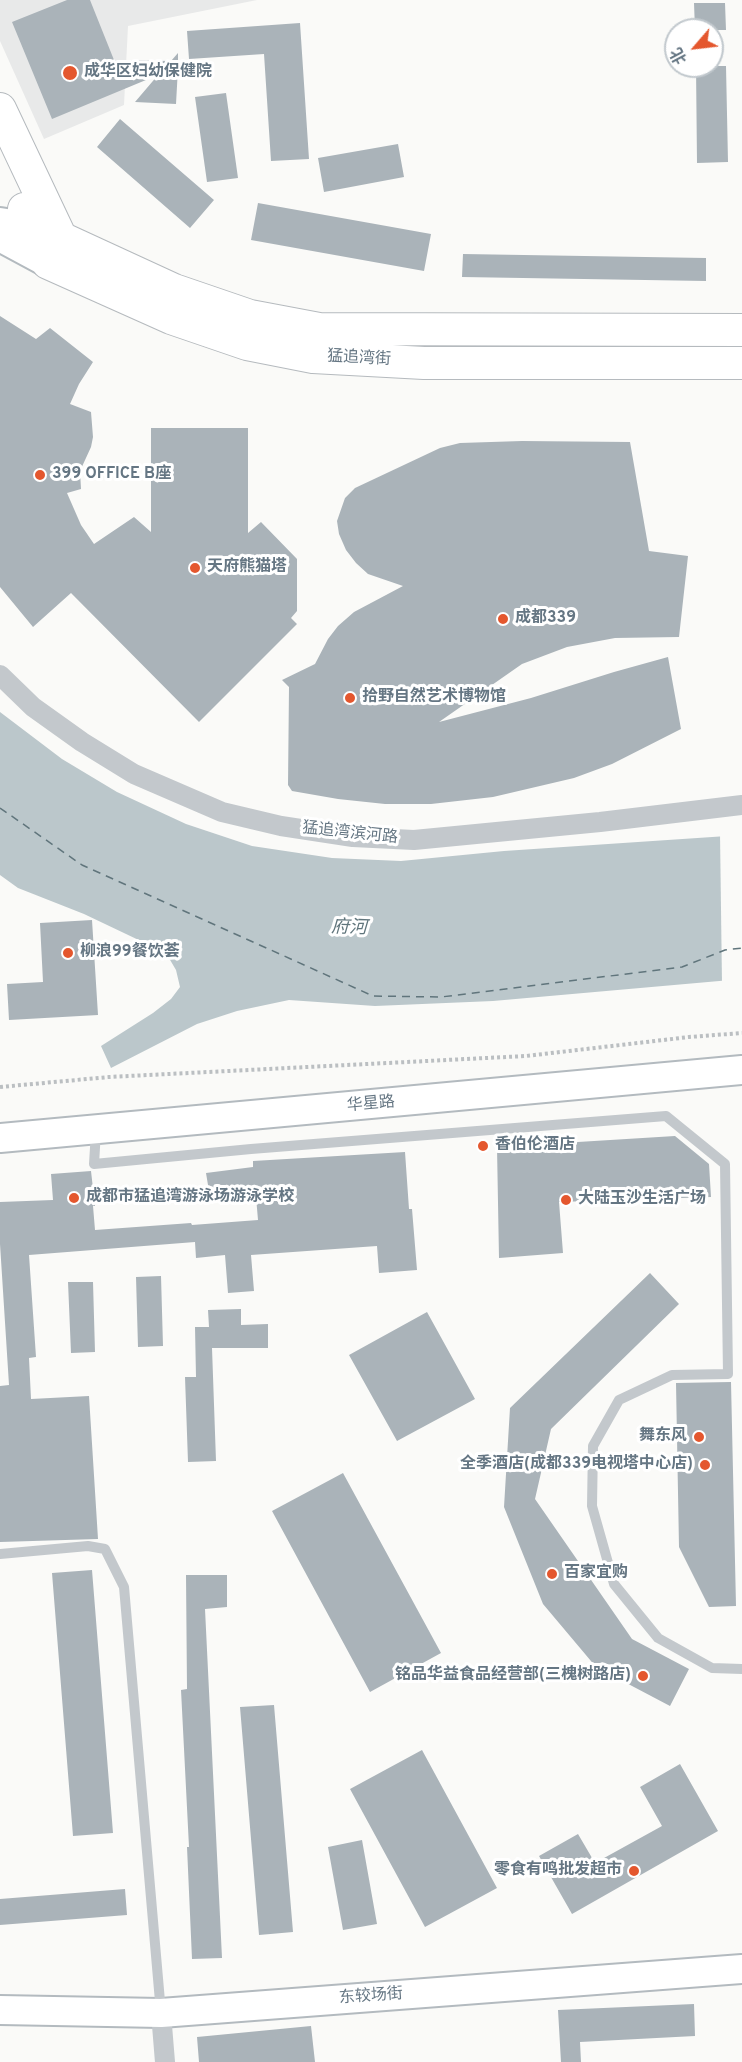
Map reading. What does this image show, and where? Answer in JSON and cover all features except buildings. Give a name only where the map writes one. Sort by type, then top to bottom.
[{"type":"main road","points":[[0,109],[54,251]]},
{"type":"main road","points":[[0,160],[32,227],[54,251]]},
{"type":"main road","name":"猛追湾街","points":[[54,251],[250,316],[319,329],[742,330]]},
{"type":"main road","name":"猛追湾街","points":[[54,251],[182,322],[247,344],[313,357],[424,363],[742,363]]},
{"type":"street","points":[[0,222],[32,227]]},
{"type":"street","name":"猛追湾街","points":[[0,237],[54,251]]},
{"type":"street","name":"猛追湾滨河路","points":[[0,675],[33,707],[81,742],[134,774],[222,812],[281,826],[353,837],[414,840],[600,822],[742,805]]},
{"type":"street","name":"华星路","points":[[0,1138],[742,1070]]},
{"type":"street","name":"东较场街","points":[[0,2010],[161,2013],[742,1969]]},
{"type":"street","points":[[161,2013],[165,2062]]},
{"type":"lane","points":[[96,1131],[94,1164],[251,1149],[666,1116],[725,1164],[728,1374],[672,1375],[619,1400],[593,1446],[592,1506],[614,1584],[658,1638],[712,1668],[742,1669]]},
{"type":"lane","points":[[0,1554],[88,1546],[105,1549],[124,1587],[161,2013]]},
{"type":"path","points":[[0,1087],[152,1074],[526,1056],[742,1033]]},
{"type":"shaded area","name":"成华区妇幼保健院","points":[[0,0],[257,0],[128,26],[124,105],[44,139],[0,41]]},
{"type":"water","name":"府河","points":[[0,712],[62,759],[117,792],[186,824],[252,846],[332,858],[401,861],[504,851],[742,835],[742,979],[493,1001],[375,1006],[289,1000],[237,1011],[197,1024],[111,1068],[101,1046],[171,999],[180,987],[176,970],[166,953],[84,914],[18,888],[0,875]]},
{"type":"pier","points":[[742,832],[742,982],[722,984],[720,833]]},
{"type":"ferry route","points":[[0,808],[82,865],[373,996],[441,997],[682,967],[725,950],[742,948]]},
{"type":"place","name":"成华区妇幼保健院","points":[[70,73]]},
{"type":"place","name":"399 OFFICE B座","points":[[40,475]]},
{"type":"place","name":"天府熊猫塔","points":[[195,568]]},
{"type":"place","name":"成都339","points":[[503,619]]},
{"type":"place","name":"拾野自然艺术博物馆","points":[[350,698]]},
{"type":"place","name":"柳浪99餐饮荟","points":[[68,953]]},
{"type":"place","name":"香伯伦酒店","points":[[483,1146]]},
{"type":"place","name":"成都市猛追湾游泳场游泳学校","points":[[74,1198]]},
{"type":"place","name":"大陆玉沙生活广场","points":[[566,1200]]},
{"type":"place","name":"舞东风","points":[[699,1437]]},
{"type":"place","name":"全季酒店(成都339电视塔中心店)","points":[[705,1465]]},
{"type":"place","name":"百家宜购","points":[[552,1574]]},
{"type":"place","name":"铭品华益食品经营部(三槐树路店)","points":[[643,1676]]},
{"type":"place","name":"零食有鸣批发超市","points":[[634,1871]]}]
